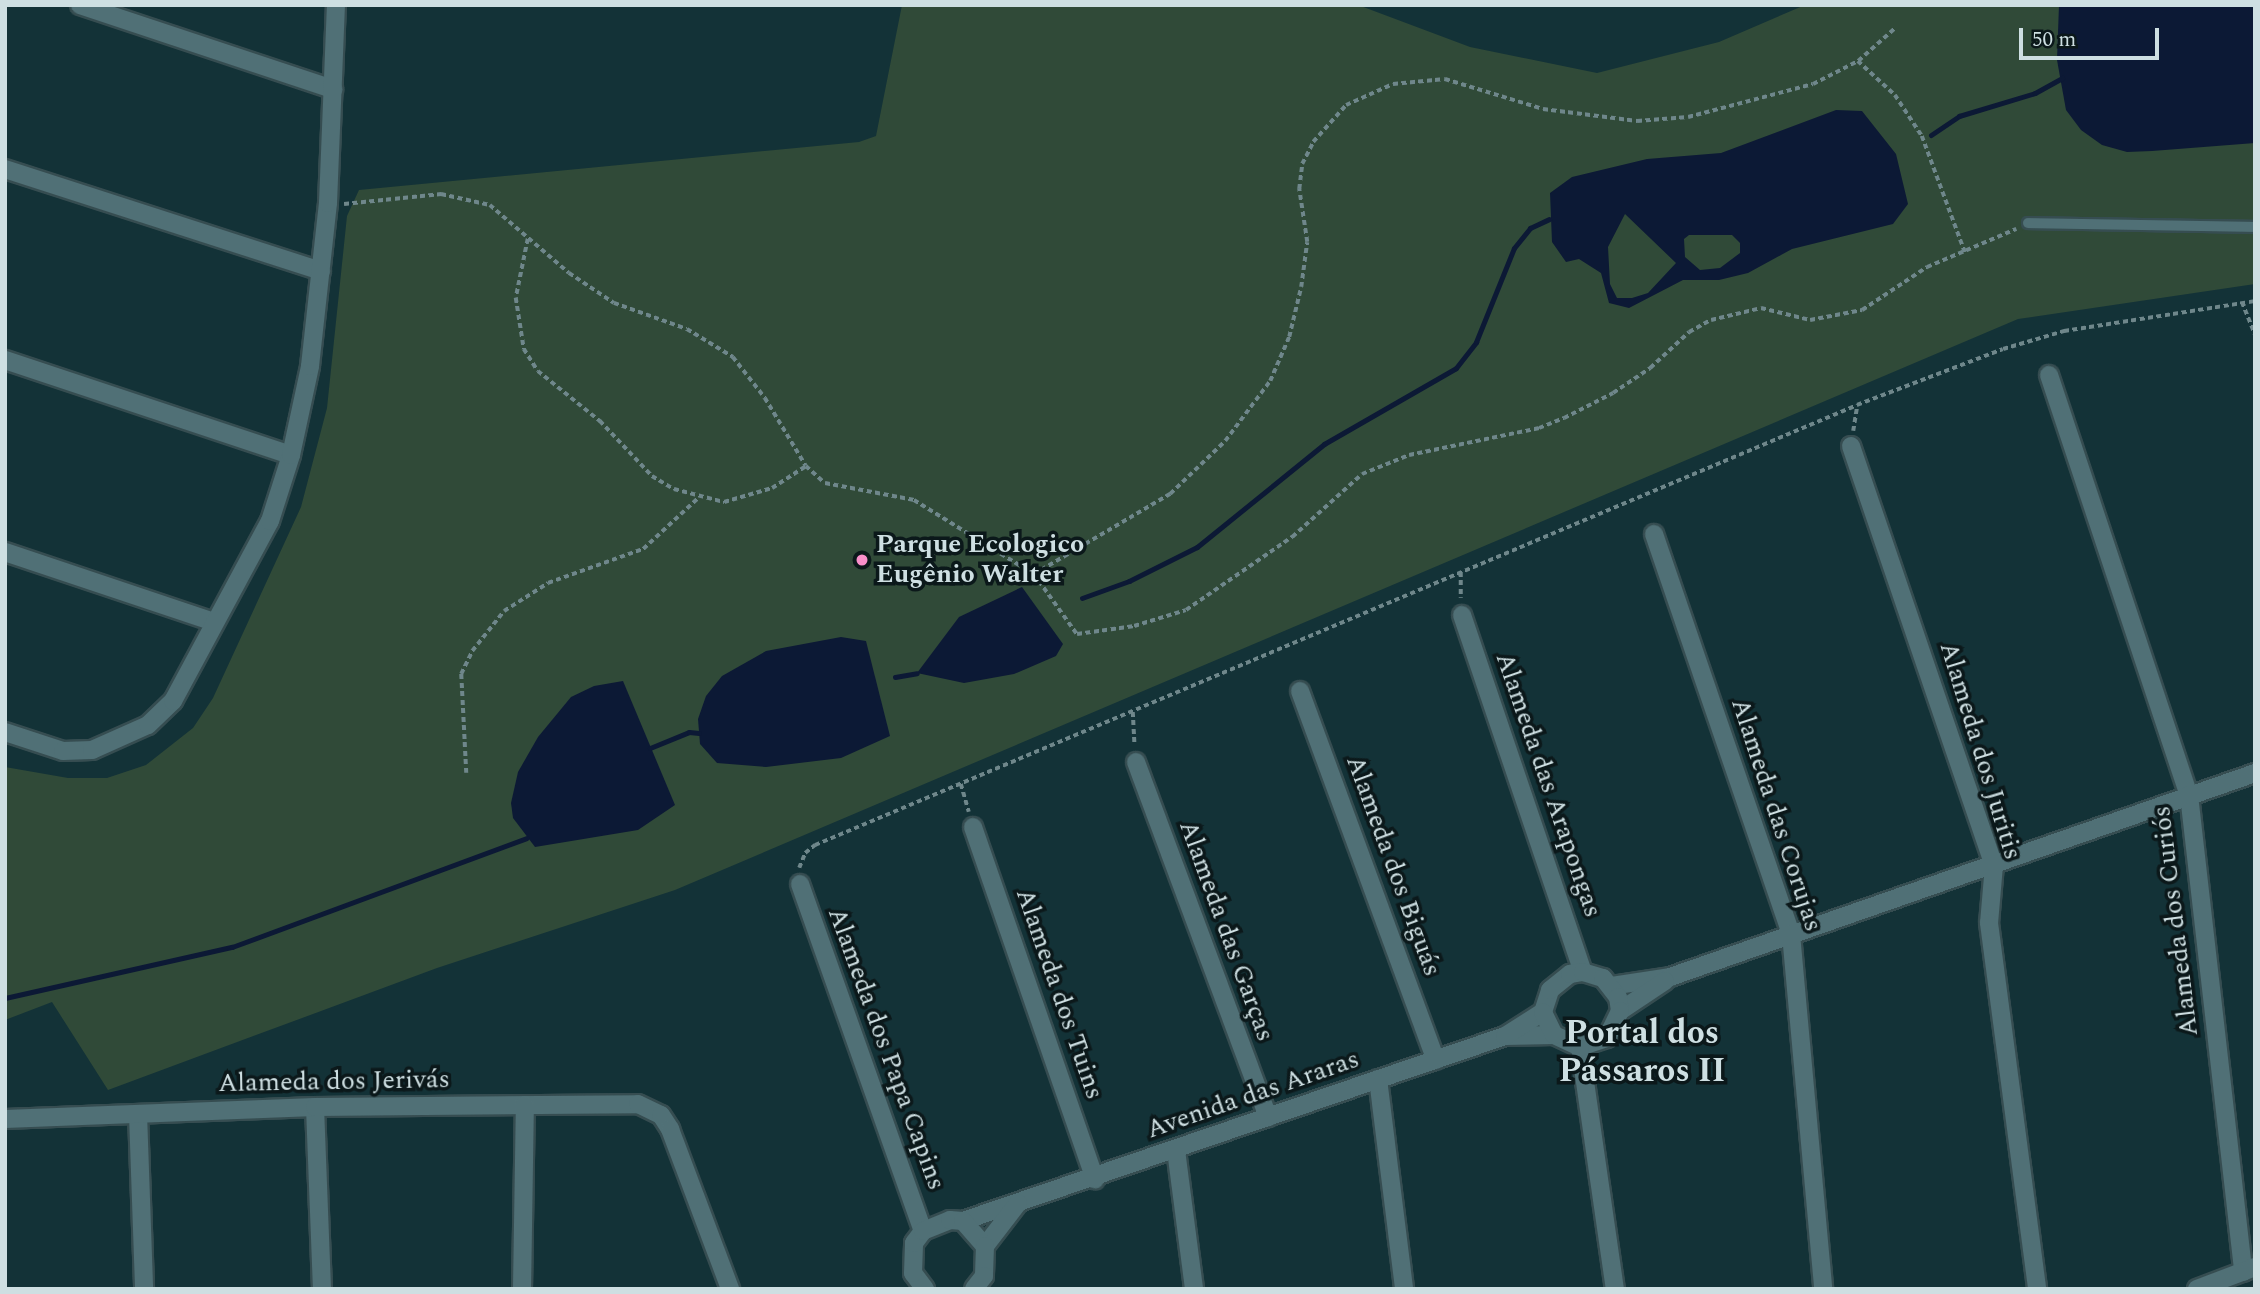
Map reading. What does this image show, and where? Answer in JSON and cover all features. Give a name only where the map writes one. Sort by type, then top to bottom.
[{"type":"street","points":[[80,5],[333,89]]},
{"type":"street","points":[[5,732],[63,751],[92,750],[118,742],[148,725],[173,701],[271,521],[291,455],[310,366],[328,203],[340,9]]},
{"type":"street","points":[[5,169],[321,271]]},
{"type":"street","points":[[5,360],[291,455]]},
{"type":"street","name":"Alameda dos Curiós","points":[[2049,375],[2189,795],[2249,1270]]},
{"type":"street","name":"Alameda dos Juritis","points":[[1851,446],[1994,865],[1989,923],[2037,1289]]},
{"type":"street","name":"Alameda das Corujas","points":[[1654,534],[1791,934],[1823,1289]]},
{"type":"street","points":[[5,552],[214,622]]},
{"type":"street","name":"Alameda das Arapongas","points":[[1462,615],[1583,972]]},
{"type":"street","name":"Alameda dos Biguás","points":[[1300,691],[1436,1060]]},
{"type":"street","name":"Alameda das Garças","points":[[1136,762],[1268,1118]]},
{"type":"street","points":[[1505,1036],[1543,1012],[1550,990],[1559,980],[1583,972],[1611,986],[1670,977],[2255,773]]},
{"type":"street","name":"Alameda dos Tuins","points":[[973,827],[1095,1179]]},
{"type":"street","name":"Alameda dos Papa Capins","points":[[800,884],[923,1231]]},
{"type":"street","points":[[1505,1036],[1554,1035],[1580,1047],[1607,1038],[1620,1011],[1670,977]]},
{"type":"street","points":[[1611,986],[1620,1011]]},
{"type":"street","points":[[1543,1012],[1554,1035]]},
{"type":"street","name":"Avenida das Araras","points":[[923,1231],[936,1223],[962,1221],[1095,1179],[1505,1036]]},
{"type":"street","points":[[1580,1047],[1615,1289]]},
{"type":"street","points":[[1378,1079],[1404,1289]]},
{"type":"street","name":"Alameda dos Jerivás","points":[[5,1119],[315,1107],[612,1102],[638,1104],[661,1115],[670,1129],[730,1289]]},
{"type":"street","points":[[525,1283],[526,1105]]},
{"type":"street","points":[[315,1107],[322,1289]]},
{"type":"street","points":[[138,1114],[144,1289]]},
{"type":"street","points":[[1176,1150],[1194,1289]]},
{"type":"street","points":[[981,1284],[985,1246],[1018,1203]]},
{"type":"street","points":[[962,1221],[985,1246]]},
{"type":"street","points":[[923,1231],[911,1258],[913,1273],[925,1289]]},
{"type":"street","points":[[2197,1289],[2249,1270]]},
{"type":"lane","points":[[2028,223],[2255,227]]},
{"type":"path","points":[[1034,574],[1170,494],[1225,441],[1269,381],[1289,337],[1303,275],[1307,242],[1299,189],[1302,164],[1329,123],[1368,92],[1445,79],[1543,109],[1663,121],[1763,100],[1813,84],[1858,61],[1895,28]]},
{"type":"path","points":[[1858,61],[1895,96],[1922,136],[1965,252]]},
{"type":"path","points":[[328,203],[391,202],[441,194],[466,197],[490,205],[528,239],[614,303],[687,329],[733,358],[765,398],[806,466],[825,483],[849,491],[914,500],[1034,574],[1077,634],[1163,619],[1186,610],[1251,568],[1349,483],[1384,462],[1539,428],[1564,418],[1613,393],[1650,368],[1689,332],[1711,320],[1760,308],[1810,320],[1861,310],[1927,267],[2028,223]]},
{"type":"path","points":[[528,239],[516,298],[517,323],[531,360],[600,421],[652,476],[698,498],[724,502],[748,497],[806,466]]},
{"type":"path","points":[[800,884],[800,861],[815,845],[1857,405],[2044,336],[2255,301]]},
{"type":"path","points":[[2242,302],[2255,334]]},
{"type":"path","points":[[1851,446],[1857,405]]},
{"type":"path","points":[[466,773],[461,674],[472,651],[504,611],[548,583],[643,549],[698,498]]},
{"type":"path","points":[[1461,572],[1462,615]]},
{"type":"path","points":[[1133,712],[1136,762]]},
{"type":"path","points":[[961,784],[973,827]]},
{"type":"green space","name":"Parque Ecologico Eugênio Walter","points":[[902,5],[1358,5],[1470,47],[1597,73],[1719,42],[1805,5],[2255,5],[2255,284],[2018,319],[675,890],[437,968],[108,1090],[52,1002],[5,1020],[5,767],[68,778],[107,778],[146,765],[193,728],[213,698],[301,507],[327,408],[347,216],[359,190],[859,142],[876,136]]},
{"type":"water","points":[[2059,5],[2255,5],[2255,143],[2127,152],[2102,145],[2081,130],[2066,110],[2057,60]]},
{"type":"water","points":[[1836,110],[1862,111],[1896,154],[1908,204],[1893,224],[1792,249],[1748,273],[1719,280],[1683,280],[1629,308],[1609,303],[1601,273],[1579,259],[1566,262],[1552,242],[1550,193],[1572,177],[1647,159],[1721,153]],"holes":[[[1625,214],[1676,263],[1648,293],[1632,298],[1617,298],[1610,284],[1608,247]],[[1689,235],[1732,235],[1740,243],[1740,253],[1720,268],[1700,270],[1685,257],[1684,239]]]},
{"type":"water","points":[[1022,587],[1063,644],[1056,656],[1014,674],[964,683],[917,673],[959,617]]},
{"type":"water","points":[[841,637],[866,641],[890,736],[841,758],[766,767],[717,763],[700,744],[698,719],[706,696],[722,676],[766,651]]},
{"type":"water","points":[[623,681],[675,805],[638,830],[535,847],[513,818],[511,803],[518,772],[538,737],[571,697],[594,686]]},
{"type":"waterway","points":[[1931,135],[1959,116],[2035,93],[2062,78]]},
{"type":"waterway","points":[[1082,598],[1129,581],[1197,547],[1324,444],[1456,368],[1476,342],[1514,248],[1530,228],[1549,219]]},
{"type":"waterway","points":[[895,677],[917,673]]},
{"type":"waterway","points":[[650,748],[689,732],[699,733]]},
{"type":"waterway","points":[[5,998],[232,947],[526,838]]},
{"type":"place","name":"Parque Ecologico Eugênio Walter","points":[[862,560]]},
{"type":"district","name":"Portal dos Pássaros II","points":[[1642,1053]]}]
